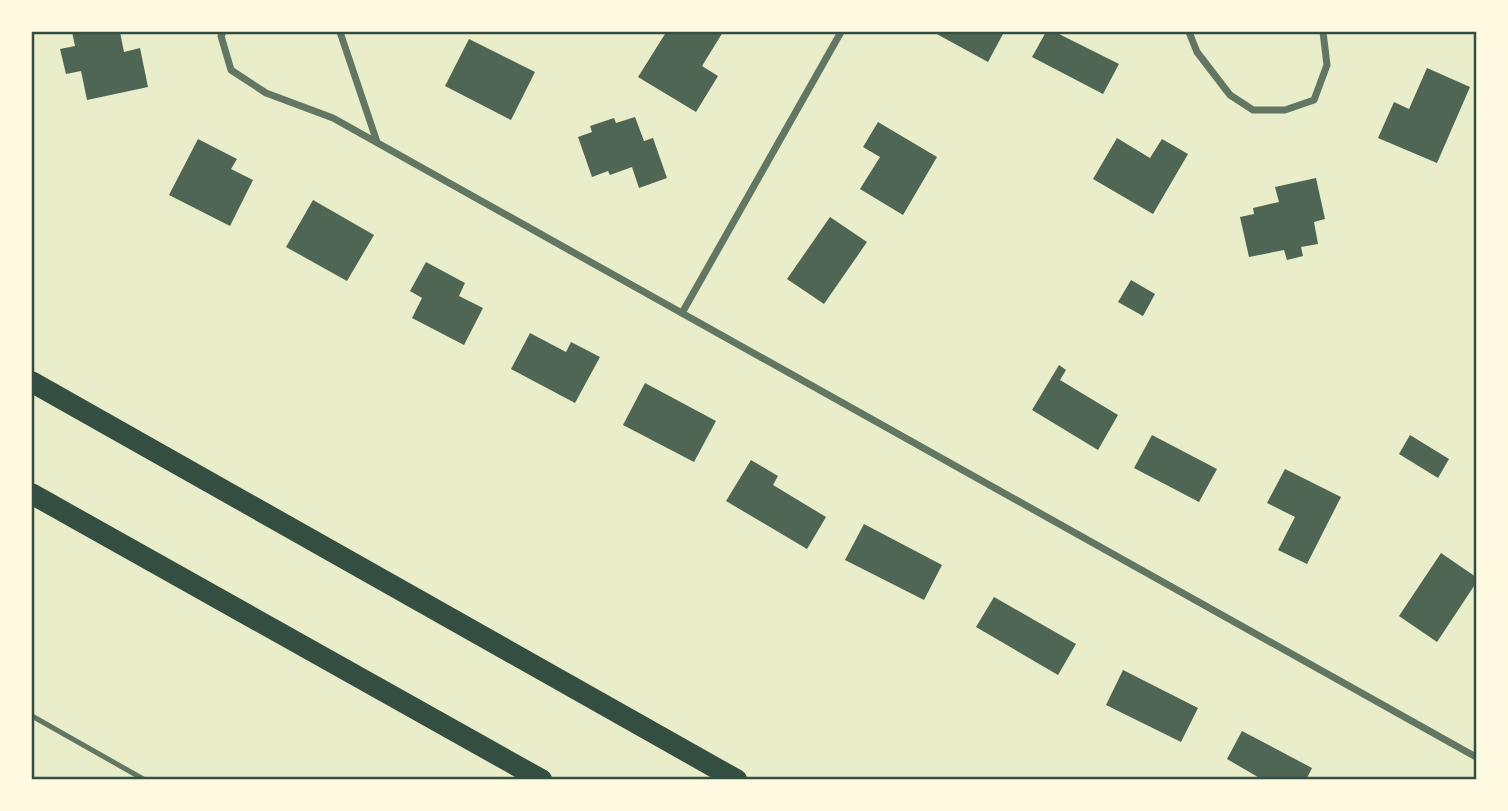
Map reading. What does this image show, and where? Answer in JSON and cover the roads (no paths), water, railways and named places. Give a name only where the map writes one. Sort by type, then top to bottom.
[{"type":"highway","points":[[32,382],[737,779]]},
{"type":"highway","points":[[32,494],[542,779]]},
{"type":"street","points":[[223,32],[231,70],[266,93],[333,118],[1476,756]]},
{"type":"street","points":[[340,32],[377,143]]},
{"type":"street","points":[[682,313],[841,32]]},
{"type":"street","points":[[1189,32],[1197,52],[1230,95],[1253,110],[1285,110],[1314,100],[1327,65],[1323,32]]},
{"type":"lane","points":[[32,716],[145,779]]}]
